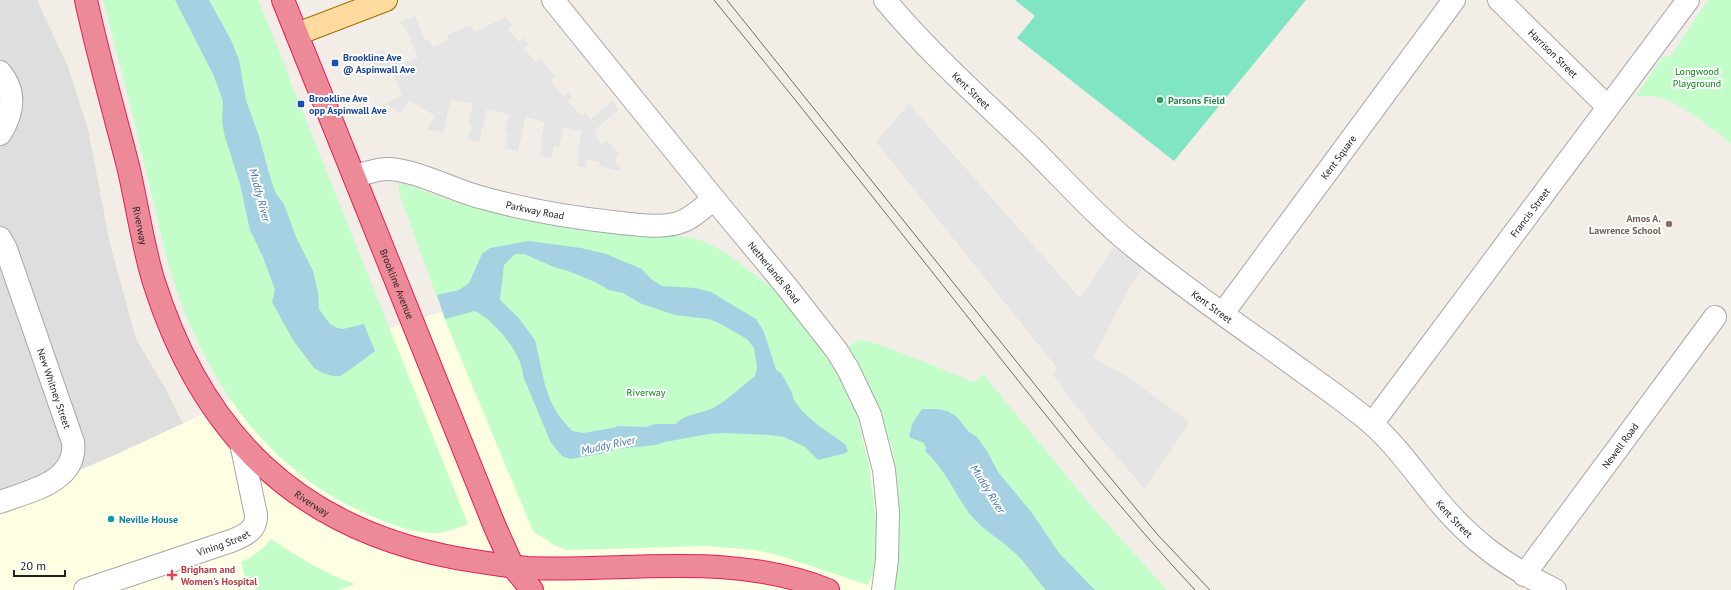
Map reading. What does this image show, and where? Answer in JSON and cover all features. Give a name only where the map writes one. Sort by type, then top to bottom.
[{"type":"highway","name":"Riverway","points":[[78,0],[94,36]]},
{"type":"highway","name":"Riverway","points":[[86,0],[129,169],[148,262],[164,311],[182,351],[206,396],[225,423],[241,443],[268,471],[298,495],[312,505],[351,526],[382,538],[427,552],[512,567],[729,567],[784,575],[828,590]]},
{"type":"highway","name":"Brookline Avenue","points":[[283,0],[495,527],[512,567],[532,590]]},
{"type":"highway","name":"Brookline Avenue","points":[[510,590],[512,567]]},
{"type":"main road","points":[[297,34],[386,0]]},
{"type":"street","name":"Netherlands Road","points":[[553,0],[837,351],[867,408],[880,447],[888,512],[887,560],[883,590]]},
{"type":"street","name":"Kent Street","points":[[885,0],[948,67],[1108,224],[1137,249],[1342,400],[1372,424],[1395,447],[1434,497],[1472,537],[1501,561],[1524,575],[1555,590]]},
{"type":"street","name":"Kent Square","points":[[1223,313],[1454,0]]},
{"type":"street","name":"Harrison Street","points":[[1499,0],[1608,107]]},
{"type":"street","name":"Francis Street","points":[[1372,424],[1688,0]]},
{"type":"street","points":[[0,72],[9,85],[12,100],[10,114],[0,134]]},
{"type":"street","name":"Parkway Road","points":[[354,176],[385,169],[402,171],[480,197],[528,208],[600,221],[646,226],[662,225],[686,220],[714,199]]},
{"type":"street","name":"New Whitney Street","points":[[0,238],[6,250],[71,436],[74,450],[66,468],[57,479],[0,502]]},
{"type":"street","name":"Newell Road","points":[[1524,575],[1715,316]]},
{"type":"street","name":"Vining Street","points":[[85,590],[231,541],[248,532],[255,525],[255,510],[241,443]]},
{"type":"shaded area","points":[[0,0],[37,0],[68,67],[88,129],[110,244],[136,339],[167,391],[179,417],[215,463],[0,590]]},
{"type":"shaded area","points":[[415,16],[425,40],[429,39],[433,47],[448,40],[447,35],[470,25],[474,32],[506,17],[512,25],[508,29],[519,42],[524,38],[529,44],[524,48],[536,63],[541,59],[555,76],[550,80],[563,96],[568,92],[572,97],[568,101],[581,116],[585,112],[591,119],[613,101],[618,110],[596,129],[598,132],[595,135],[602,144],[607,140],[619,155],[614,159],[621,169],[616,170],[599,166],[600,162],[588,159],[586,168],[577,166],[580,153],[577,152],[582,131],[564,127],[559,147],[554,146],[551,158],[540,156],[543,144],[540,142],[545,122],[526,117],[518,151],[505,148],[508,134],[505,133],[509,114],[487,109],[479,142],[468,139],[472,125],[468,124],[473,104],[451,99],[443,133],[427,129],[435,116],[409,100],[401,114],[385,103],[402,96],[390,66],[380,70],[378,66],[375,68],[370,55],[384,49],[386,55],[392,52],[398,65],[418,58],[406,28],[399,23]]},
{"type":"shaded area","points":[[909,104],[1080,298],[1113,247],[1142,269],[1132,283],[1093,358],[1135,381],[1190,422],[1145,489],[1098,435],[1053,375],[1057,368],[876,142]]},
{"type":"shaded area","points":[[445,311],[833,447],[907,430],[1064,590],[0,590],[0,502],[50,483],[117,454],[216,408],[317,358],[354,350],[390,328]]},
{"type":"green space","points":[[103,0],[258,0],[468,524],[442,532],[433,533],[414,531],[374,517],[323,491],[293,468],[266,443],[242,415],[221,385],[187,318],[174,283]]},
{"type":"green space","name":"Parsons Field","points":[[1015,0],[1306,0],[1174,161],[1017,38],[1035,16]]},
{"type":"green space","name":"Longwood Playground","points":[[1708,0],[1731,0],[1731,144],[1707,124],[1665,99],[1654,96],[1635,97],[1663,57],[1671,56]]},
{"type":"green space","name":"Riverway","points":[[399,182],[458,203],[513,217],[571,228],[690,237],[708,243],[726,253],[768,285],[784,300],[815,336],[836,370],[854,406],[869,463],[876,521],[876,557],[874,572],[868,585],[778,555],[755,550],[706,546],[567,550],[556,546],[533,531],[449,330],[399,193]]},
{"type":"green space","points":[[864,340],[884,346],[974,382],[983,374],[1087,501],[1167,590],[893,590],[899,531],[896,471],[887,433],[868,390],[846,348],[857,341]]},
{"type":"green space","points":[[271,539],[312,564],[355,584],[338,590],[256,590],[254,580],[246,582],[241,562],[258,552]]},
{"type":"water","name":"Muddy River","points":[[175,0],[209,0],[231,40],[239,60],[246,100],[259,136],[275,192],[284,204],[296,237],[313,271],[318,293],[319,309],[330,324],[337,328],[343,329],[364,324],[375,351],[340,376],[333,376],[323,373],[314,368],[293,340],[272,302],[275,290],[263,257],[250,230],[240,184],[225,137],[222,122],[223,101],[213,74]]},
{"type":"water","name":"Muddy River","points":[[529,241],[581,248],[606,254],[642,269],[651,279],[662,286],[695,288],[711,292],[756,319],[764,332],[776,370],[781,373],[791,391],[794,400],[802,411],[819,426],[845,444],[848,451],[846,453],[818,460],[805,447],[784,437],[723,433],[708,434],[656,445],[616,449],[600,454],[570,459],[562,456],[551,443],[523,376],[522,367],[513,348],[499,330],[483,315],[475,311],[445,319],[437,295],[459,290],[469,283],[482,254],[490,248]],"holes":[[[515,254],[524,254],[595,282],[609,290],[623,293],[642,304],[675,315],[709,319],[721,324],[747,339],[754,348],[757,368],[755,376],[720,404],[684,418],[676,424],[655,424],[646,427],[619,426],[583,433],[572,431],[559,416],[551,402],[545,385],[535,340],[518,317],[500,300],[504,265]]]},
{"type":"water","name":"Muddy River","points":[[922,409],[947,411],[956,416],[969,432],[977,437],[987,451],[998,472],[1032,513],[1059,553],[1095,590],[1046,590],[1017,555],[974,519],[944,473],[925,451],[926,448],[924,443],[909,437],[912,424]]},
{"type":"tram line","points":[[714,0],[1072,447],[1144,534],[1195,590]]},
{"type":"tram line","points":[[727,0],[1080,441],[1157,534],[1210,590]]},
{"type":"place","name":"Brookline Ave @ Aspinwall Ave","points":[[335,63]]},
{"type":"place","name":"Parsons Field","points":[[1160,100]]},
{"type":"place","name":"Brookline Ave opp Aspinwall Ave","points":[[301,104]]},
{"type":"place","name":"Amos A. Lawrence School","points":[[1669,224]]},
{"type":"place","name":"Neville House","points":[[111,519]]},
{"type":"place","name":"Brigham and Women's Hospital","points":[[172,575]]}]
